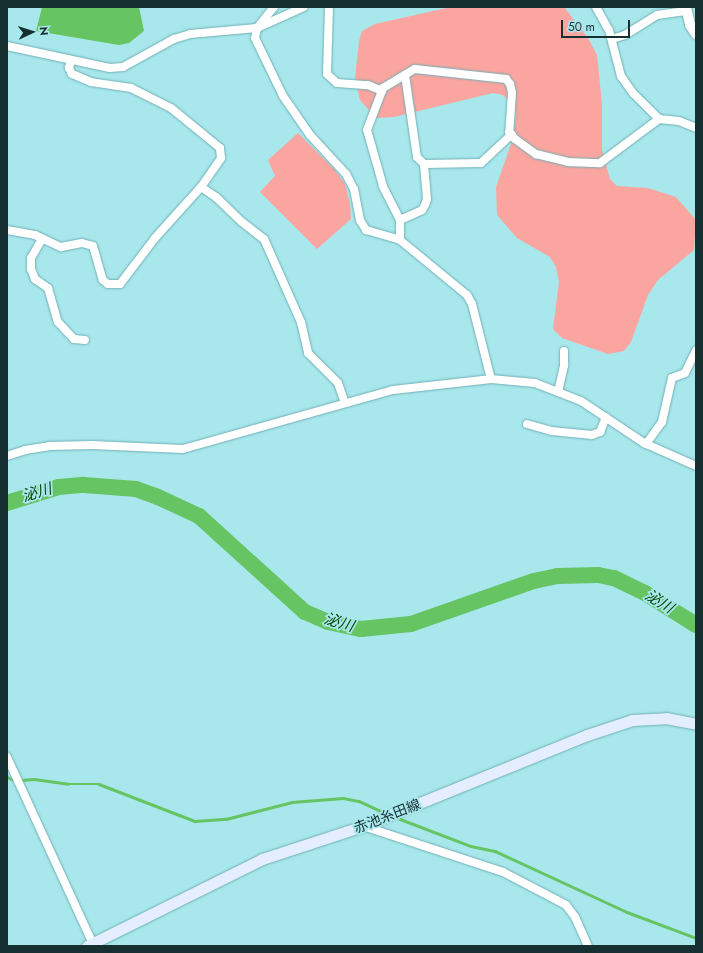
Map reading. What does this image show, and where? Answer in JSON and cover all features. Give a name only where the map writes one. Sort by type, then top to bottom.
[{"type":"main road","name":"赤池糸田線","points":[[91,945],[262,859],[363,826],[587,735],[632,720],[666,718],[696,724]]},
{"type":"street","points":[[274,7],[257,28],[255,38],[283,96],[310,134],[346,174],[354,189],[360,220],[366,230],[400,240],[467,295],[472,304],[491,379]]},
{"type":"street","points":[[7,46],[110,68],[123,67],[174,39],[190,34],[257,28],[304,7]]},
{"type":"street","points":[[329,7],[327,74],[337,83],[368,85],[382,91]]},
{"type":"street","points":[[596,7],[612,39],[621,76],[647,109],[659,118],[679,121],[696,128]]},
{"type":"street","points":[[612,39],[625,35],[657,15],[686,9],[690,25],[696,34]]},
{"type":"street","points":[[7,230],[35,235],[61,246],[82,243],[93,246],[103,280],[108,284],[120,284],[155,238],[201,187],[221,158],[220,148],[171,108],[150,96],[131,88],[91,82],[72,74],[69,68],[71,60]]},
{"type":"street","points":[[400,240],[400,220],[383,186],[367,130],[382,91],[415,68],[506,79],[510,84],[512,93],[509,115],[512,134],[536,154],[567,162],[600,163],[659,118]]},
{"type":"street","points":[[400,220],[422,210],[427,199],[424,164],[417,157],[405,75]]},
{"type":"street","points":[[424,164],[480,163],[512,134]]},
{"type":"street","points":[[201,187],[216,197],[242,222],[264,239],[301,322],[308,353],[338,383],[345,403]]},
{"type":"street","points":[[42,239],[31,258],[35,279],[48,288],[53,298],[58,322],[74,339],[84,340]]},
{"type":"street","points":[[646,444],[662,422],[672,378],[685,372],[696,350]]},
{"type":"street","points":[[558,392],[564,365],[564,351]]},
{"type":"street","points":[[7,456],[25,450],[49,446],[92,445],[183,449],[402,388],[491,379],[524,380],[582,401],[646,444],[696,466]]},
{"type":"street","points":[[527,424],[552,431],[592,435],[600,432],[606,417]]},
{"type":"street","points":[[7,757],[91,945]]},
{"type":"street","points":[[363,826],[503,872],[566,905],[575,917],[588,946]]},
{"type":"shaded area","points":[[42,7],[139,7],[144,31],[129,43],[119,45],[36,31]]},
{"type":"shaded area","points":[[451,7],[564,7],[588,38],[597,55],[602,104],[602,150],[610,179],[617,186],[648,188],[676,197],[696,220],[694,250],[658,280],[648,295],[631,342],[624,351],[608,354],[562,338],[553,329],[559,282],[556,267],[550,257],[517,238],[497,215],[496,187],[512,141],[516,114],[512,104],[503,95],[493,93],[394,117],[376,118],[360,100],[355,79],[359,41],[362,31],[375,24]]},
{"type":"shaded area","points":[[298,133],[335,170],[345,184],[350,204],[351,219],[317,249],[260,192],[275,176],[268,160]]},
{"type":"waterway","name":"泌川","points":[[7,503],[59,487],[84,485],[136,489],[158,497],[199,516],[305,612],[328,622],[361,629],[411,624],[534,581],[557,576],[598,575],[614,578],[645,593],[696,625]]},
{"type":"waterway","points":[[7,777],[16,781]]},
{"type":"waterway","points":[[21,780],[34,779],[68,784],[99,784],[195,821],[226,819],[292,802],[343,798],[359,801],[385,813]]},
{"type":"waterway","points":[[395,817],[471,846],[495,851],[627,912],[696,938]]}]
